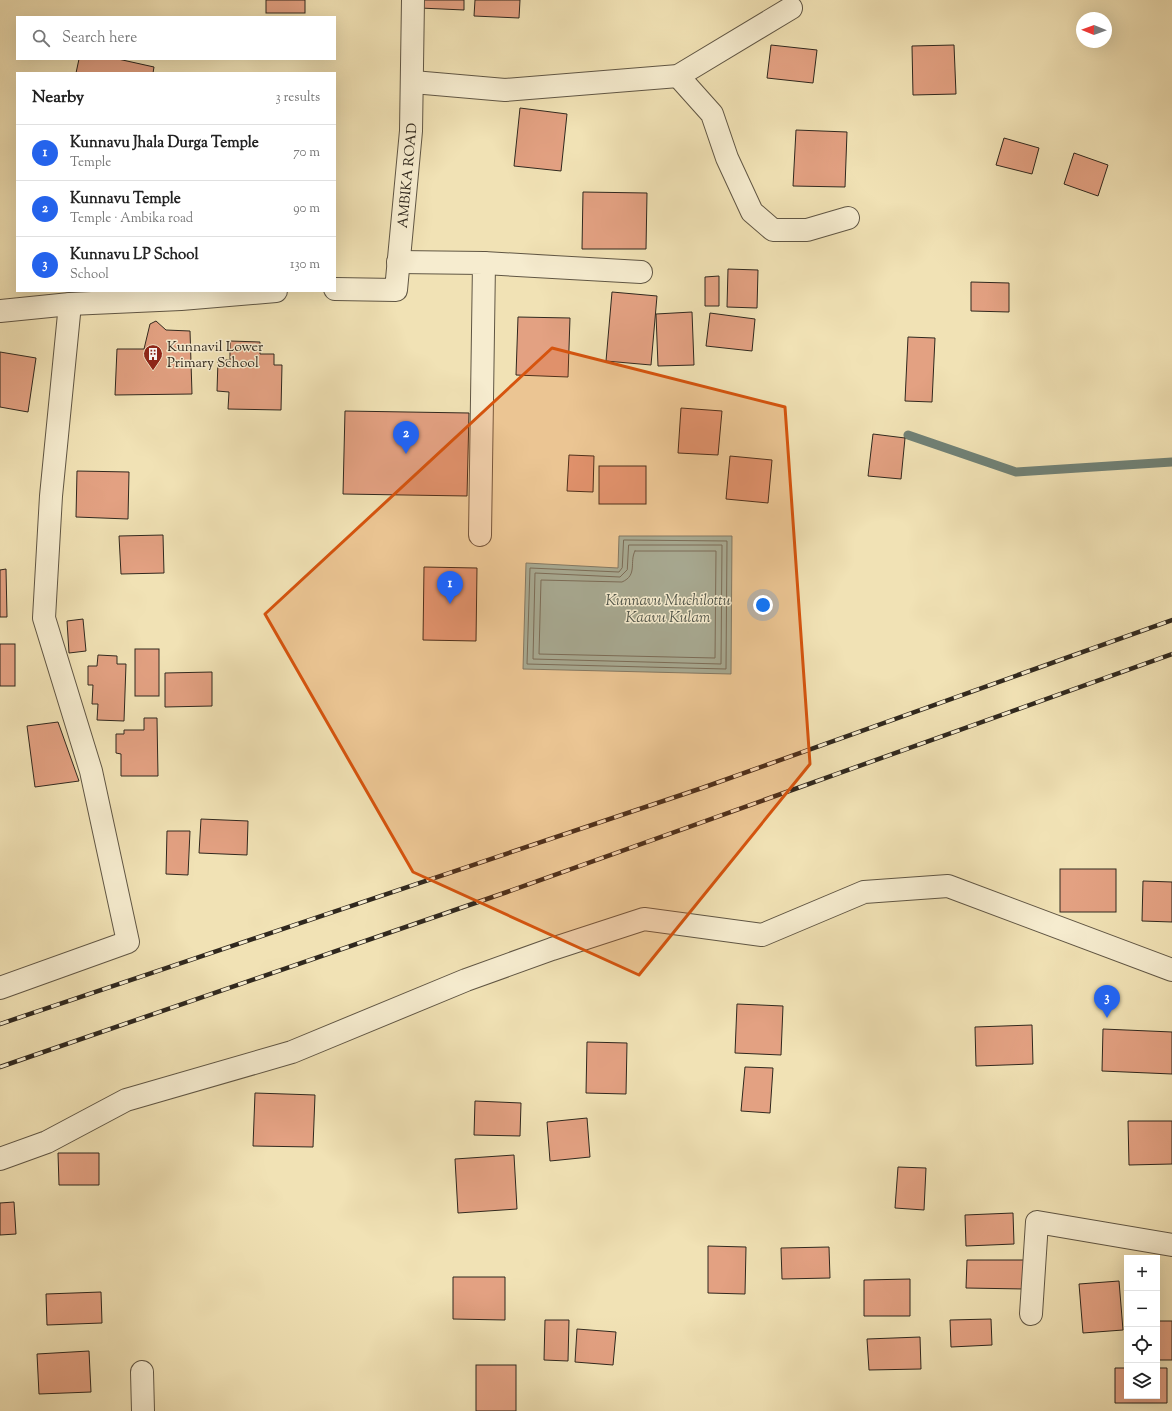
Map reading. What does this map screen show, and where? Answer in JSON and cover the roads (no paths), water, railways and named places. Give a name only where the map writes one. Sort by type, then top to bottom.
[{"type":"street","name":"AMBIKA ROAD","points":[[336,289],[396,290],[411,131],[413,82],[413,0]]},
{"type":"street","points":[[413,82],[505,90],[678,76],[791,8]]},
{"type":"street","points":[[678,76],[712,114],[727,158],[752,212],[773,230],[807,230],[848,218]]},
{"type":"street","points":[[398,262],[484,263],[641,272]]},
{"type":"street","points":[[480,535],[484,263]]},
{"type":"street","points":[[0,312],[70,304],[180,299],[264,292]]},
{"type":"street","points":[[0,988],[128,942],[91,771],[44,618],[51,496],[70,304]]},
{"type":"street","points":[[0,1159],[47,1142],[126,1100],[292,1052],[466,980],[552,949],[644,919],[762,935],[864,892],[948,886],[1172,970]]},
{"type":"street","points":[[1031,1314],[1037,1222],[1172,1245]]},
{"type":"street","points":[[142,1372],[143,1411]]},
{"type":"water","name":"Kunnavu Muchilottu Kaavu Kulam","points":[[619,536],[732,536],[731,674],[523,669],[526,563],[618,568]]},
{"type":"waterway","points":[[908,435],[1016,472],[1172,462]]},
{"type":"railway","points":[[0,1024],[702,788],[1172,620]]},
{"type":"railway","points":[[0,1067],[507,892],[1172,654]]},
{"type":"place","name":"Kunnavil Lower Primary School","points":[[153,371]]},
{"type":"place","name":"Kunnavu Temple","points":[[406,454]]},
{"type":"place","name":"Kunnavu Jhala Durga Temple","points":[[450,604]]},
{"type":"place","name":"Kunnavu LP School","points":[[1107,1018]]}]
